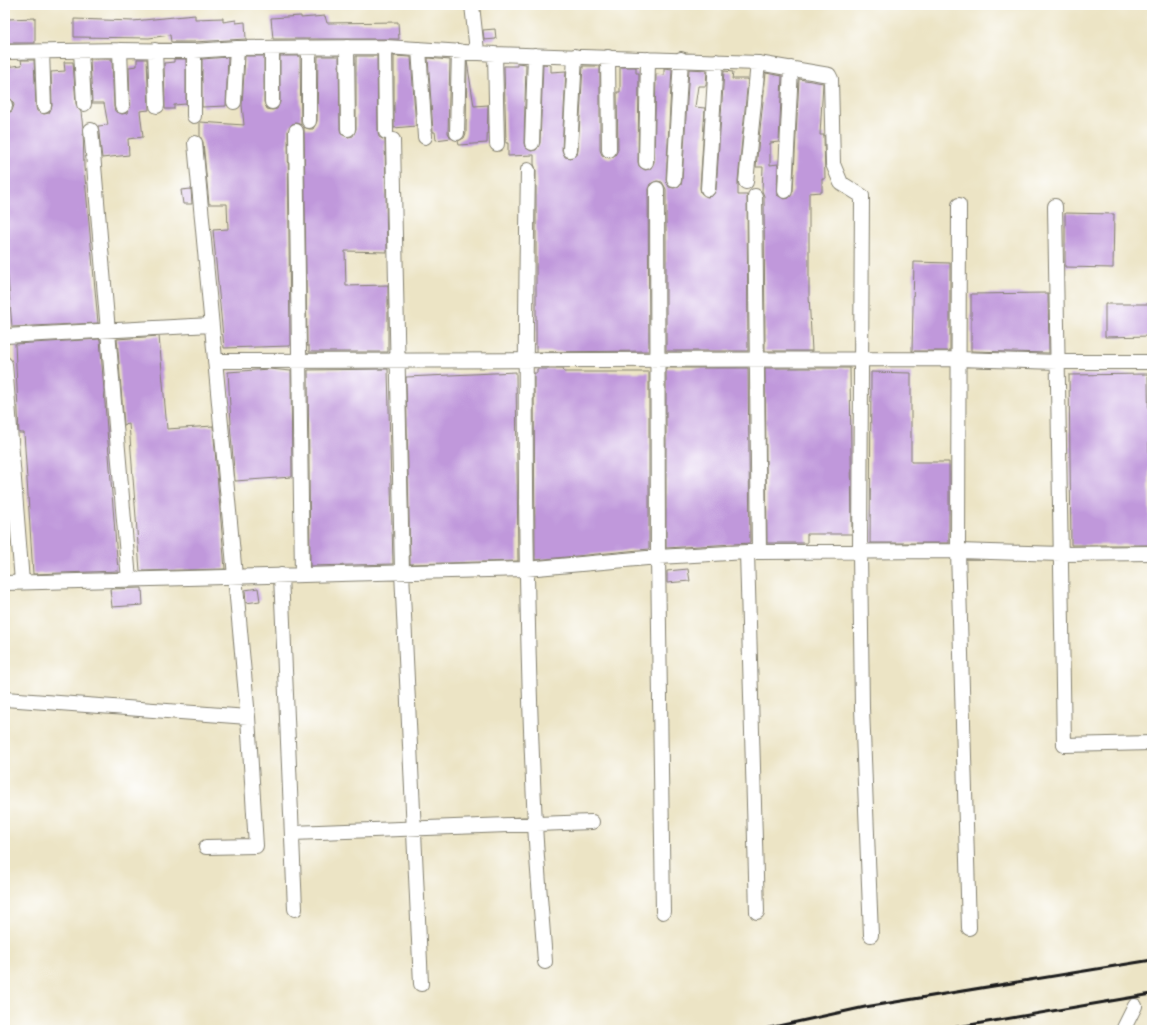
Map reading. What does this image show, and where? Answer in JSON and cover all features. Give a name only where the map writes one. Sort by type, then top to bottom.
[{"type":"street","points":[[472,5],[477,51]]},
{"type":"street","points":[[347,47],[348,129]]},
{"type":"street","points":[[385,47],[390,136],[402,572],[420,984]]},
{"type":"street","points":[[5,52],[120,50],[194,51],[237,48],[385,47],[477,51],[494,54],[758,63],[829,75],[831,79],[833,164],[841,183],[862,196],[860,552],[862,708],[871,935]]},
{"type":"street","points":[[234,102],[237,48]]},
{"type":"street","points":[[272,48],[272,102]]},
{"type":"street","points":[[309,48],[309,121]]},
{"type":"street","points":[[419,49],[425,138]]},
{"type":"street","points":[[120,50],[122,106]]},
{"type":"street","points":[[155,50],[157,106]]},
{"type":"street","points":[[81,51],[84,104]]},
{"type":"street","points":[[194,51],[194,116]]},
{"type":"street","points":[[457,133],[459,51]]},
{"type":"street","points":[[42,52],[44,106]]},
{"type":"street","points":[[494,54],[497,144]]},
{"type":"street","points":[[532,143],[535,55]]},
{"type":"street","points":[[570,150],[575,56]]},
{"type":"street","points":[[608,57],[609,150]]},
{"type":"street","points":[[646,162],[648,59]]},
{"type":"street","points":[[674,180],[681,60]]},
{"type":"street","points":[[708,189],[716,61]]},
{"type":"street","points":[[746,182],[758,63]]},
{"type":"street","points":[[785,191],[791,68]]},
{"type":"street","points":[[91,130],[129,580]]},
{"type":"street","points":[[296,131],[302,575]]},
{"type":"street","points":[[195,143],[248,717],[256,846],[206,847]]},
{"type":"street","points":[[528,170],[525,360],[526,569],[535,824],[545,962]]},
{"type":"street","points":[[657,189],[658,558],[663,912]]},
{"type":"street","points":[[756,196],[757,360],[753,552],[757,912]]},
{"type":"street","points":[[959,205],[958,551],[969,928]]},
{"type":"street","points":[[1055,206],[1064,745],[1152,743]]},
{"type":"street","points":[[5,336],[211,325]]},
{"type":"street","points":[[215,361],[958,359],[1058,362],[1152,362]]},
{"type":"street","points":[[5,364],[22,582]]},
{"type":"street","points":[[5,583],[526,569],[753,552],[958,551],[1061,554],[1152,553]]},
{"type":"street","points":[[281,575],[295,909]]},
{"type":"street","points":[[5,699],[248,717]]},
{"type":"street","points":[[292,833],[592,822]]},
{"type":"street","points":[[1123,1030],[1135,1006]]},
{"type":"building","points":[[195,15],[195,19],[223,18],[223,22],[236,20],[236,23],[245,22],[246,39],[171,42],[170,35],[149,38],[74,37],[74,19],[133,21]]},
{"type":"building","points":[[301,16],[301,18],[325,16],[327,23],[398,22],[399,39],[273,39],[271,18]]},
{"type":"building","points":[[35,18],[35,43],[7,43],[8,19]]},
{"type":"building","points":[[495,29],[496,39],[484,40],[483,30]]},
{"type":"building","points":[[245,56],[264,56],[264,102],[267,109],[272,110],[277,109],[280,102],[280,56],[300,56],[301,125],[296,123],[292,124],[288,131],[290,346],[224,348],[213,230],[228,229],[227,204],[209,204],[203,142],[200,136],[200,122],[244,125],[242,105]]},
{"type":"building","points":[[318,56],[339,56],[340,129],[341,134],[348,137],[353,136],[356,129],[356,56],[377,56],[378,132],[379,137],[385,140],[387,252],[345,251],[346,286],[388,285],[388,352],[309,352],[309,346],[307,346],[304,127],[313,129],[317,121]]},
{"type":"building","points":[[394,56],[411,57],[416,126],[394,128]]},
{"type":"building","points":[[228,57],[226,106],[202,107],[202,59]]},
{"type":"building","points":[[428,58],[450,60],[448,133],[451,138],[436,140],[435,132],[433,132]]},
{"type":"building","points":[[90,59],[112,59],[114,107],[115,111],[122,114],[127,113],[130,106],[129,67],[137,66],[137,59],[147,59],[149,110],[140,111],[143,137],[128,139],[129,155],[102,158],[98,126],[108,125],[104,103],[92,103]]},
{"type":"building","points":[[174,59],[186,59],[186,104],[174,105],[174,109],[165,109],[164,63],[174,62]]},
{"type":"building","points":[[21,60],[34,60],[36,107],[37,111],[44,114],[49,113],[52,106],[51,72],[65,71],[64,62],[73,62],[76,104],[81,112],[83,128],[84,167],[98,323],[12,327],[5,243],[5,114],[12,111],[14,105],[12,100],[8,97],[5,67],[22,65]]},
{"type":"building","points":[[467,61],[474,106],[488,105],[487,143],[459,145],[458,141],[464,138],[466,133]]},
{"type":"building","points":[[517,63],[526,64],[524,143],[525,147],[531,151],[536,150],[540,143],[543,64],[551,65],[551,72],[566,71],[562,150],[565,157],[570,158],[577,155],[578,150],[583,66],[600,66],[600,150],[602,155],[609,158],[614,157],[618,150],[617,92],[620,92],[620,67],[636,67],[636,73],[639,73],[638,162],[639,166],[645,170],[650,169],[654,162],[656,74],[664,75],[664,68],[672,69],[666,180],[669,187],[674,188],[681,185],[682,180],[689,69],[707,70],[706,86],[698,86],[695,107],[705,108],[700,188],[701,193],[707,197],[712,196],[716,190],[724,71],[733,72],[732,79],[748,79],[738,181],[738,195],[747,195],[748,351],[666,351],[666,189],[662,182],[657,181],[650,184],[648,189],[649,351],[536,352],[536,170],[534,155],[508,156],[508,143],[506,143],[504,66],[517,66]]},
{"type":"building","points":[[766,73],[782,76],[779,142],[770,143],[770,165],[778,164],[777,195],[784,199],[789,198],[793,191],[799,79],[823,83],[820,135],[824,135],[825,179],[822,179],[822,192],[809,193],[809,296],[812,351],[765,351],[764,196],[762,191],[763,167],[756,167]]},
{"type":"building","points":[[191,189],[192,204],[183,204],[181,190]]},
{"type":"building","points":[[1065,213],[1114,214],[1113,268],[1065,267]]},
{"type":"building","points":[[914,262],[950,263],[950,351],[912,351]]},
{"type":"building","points":[[1048,293],[1049,353],[971,351],[971,294]]},
{"type":"building","points":[[1105,304],[1151,304],[1152,336],[1105,337]]},
{"type":"building","points":[[159,336],[167,429],[213,426],[225,569],[140,571],[129,424],[124,425],[117,339]]},
{"type":"building","points":[[100,339],[118,571],[33,574],[24,433],[19,433],[15,344]]},
{"type":"building","points":[[666,368],[748,368],[750,543],[666,548]]},
{"type":"building","points":[[765,368],[850,368],[852,534],[807,534],[807,543],[767,543]]},
{"type":"building","points":[[269,369],[291,371],[292,477],[235,481],[230,424],[228,372]]},
{"type":"building","points":[[388,369],[393,564],[310,566],[308,370]]},
{"type":"building","points":[[537,369],[563,369],[564,372],[649,372],[649,549],[535,560],[534,373],[537,373]]},
{"type":"building","points":[[516,372],[518,561],[410,564],[406,377]]},
{"type":"building","points":[[871,372],[911,373],[911,462],[949,462],[949,543],[870,543]]},
{"type":"building","points":[[1148,374],[1150,545],[1071,545],[1069,375]]},
{"type":"building","points":[[688,569],[690,581],[667,583],[667,571]]},
{"type":"building","points":[[142,588],[143,605],[112,607],[110,589]]},
{"type":"building","points":[[258,588],[260,601],[246,603],[245,590]]},
{"type":"railway","points":[[760,1030],[865,1007],[1152,960]]},
{"type":"railway","points":[[940,1030],[1152,994]]}]
